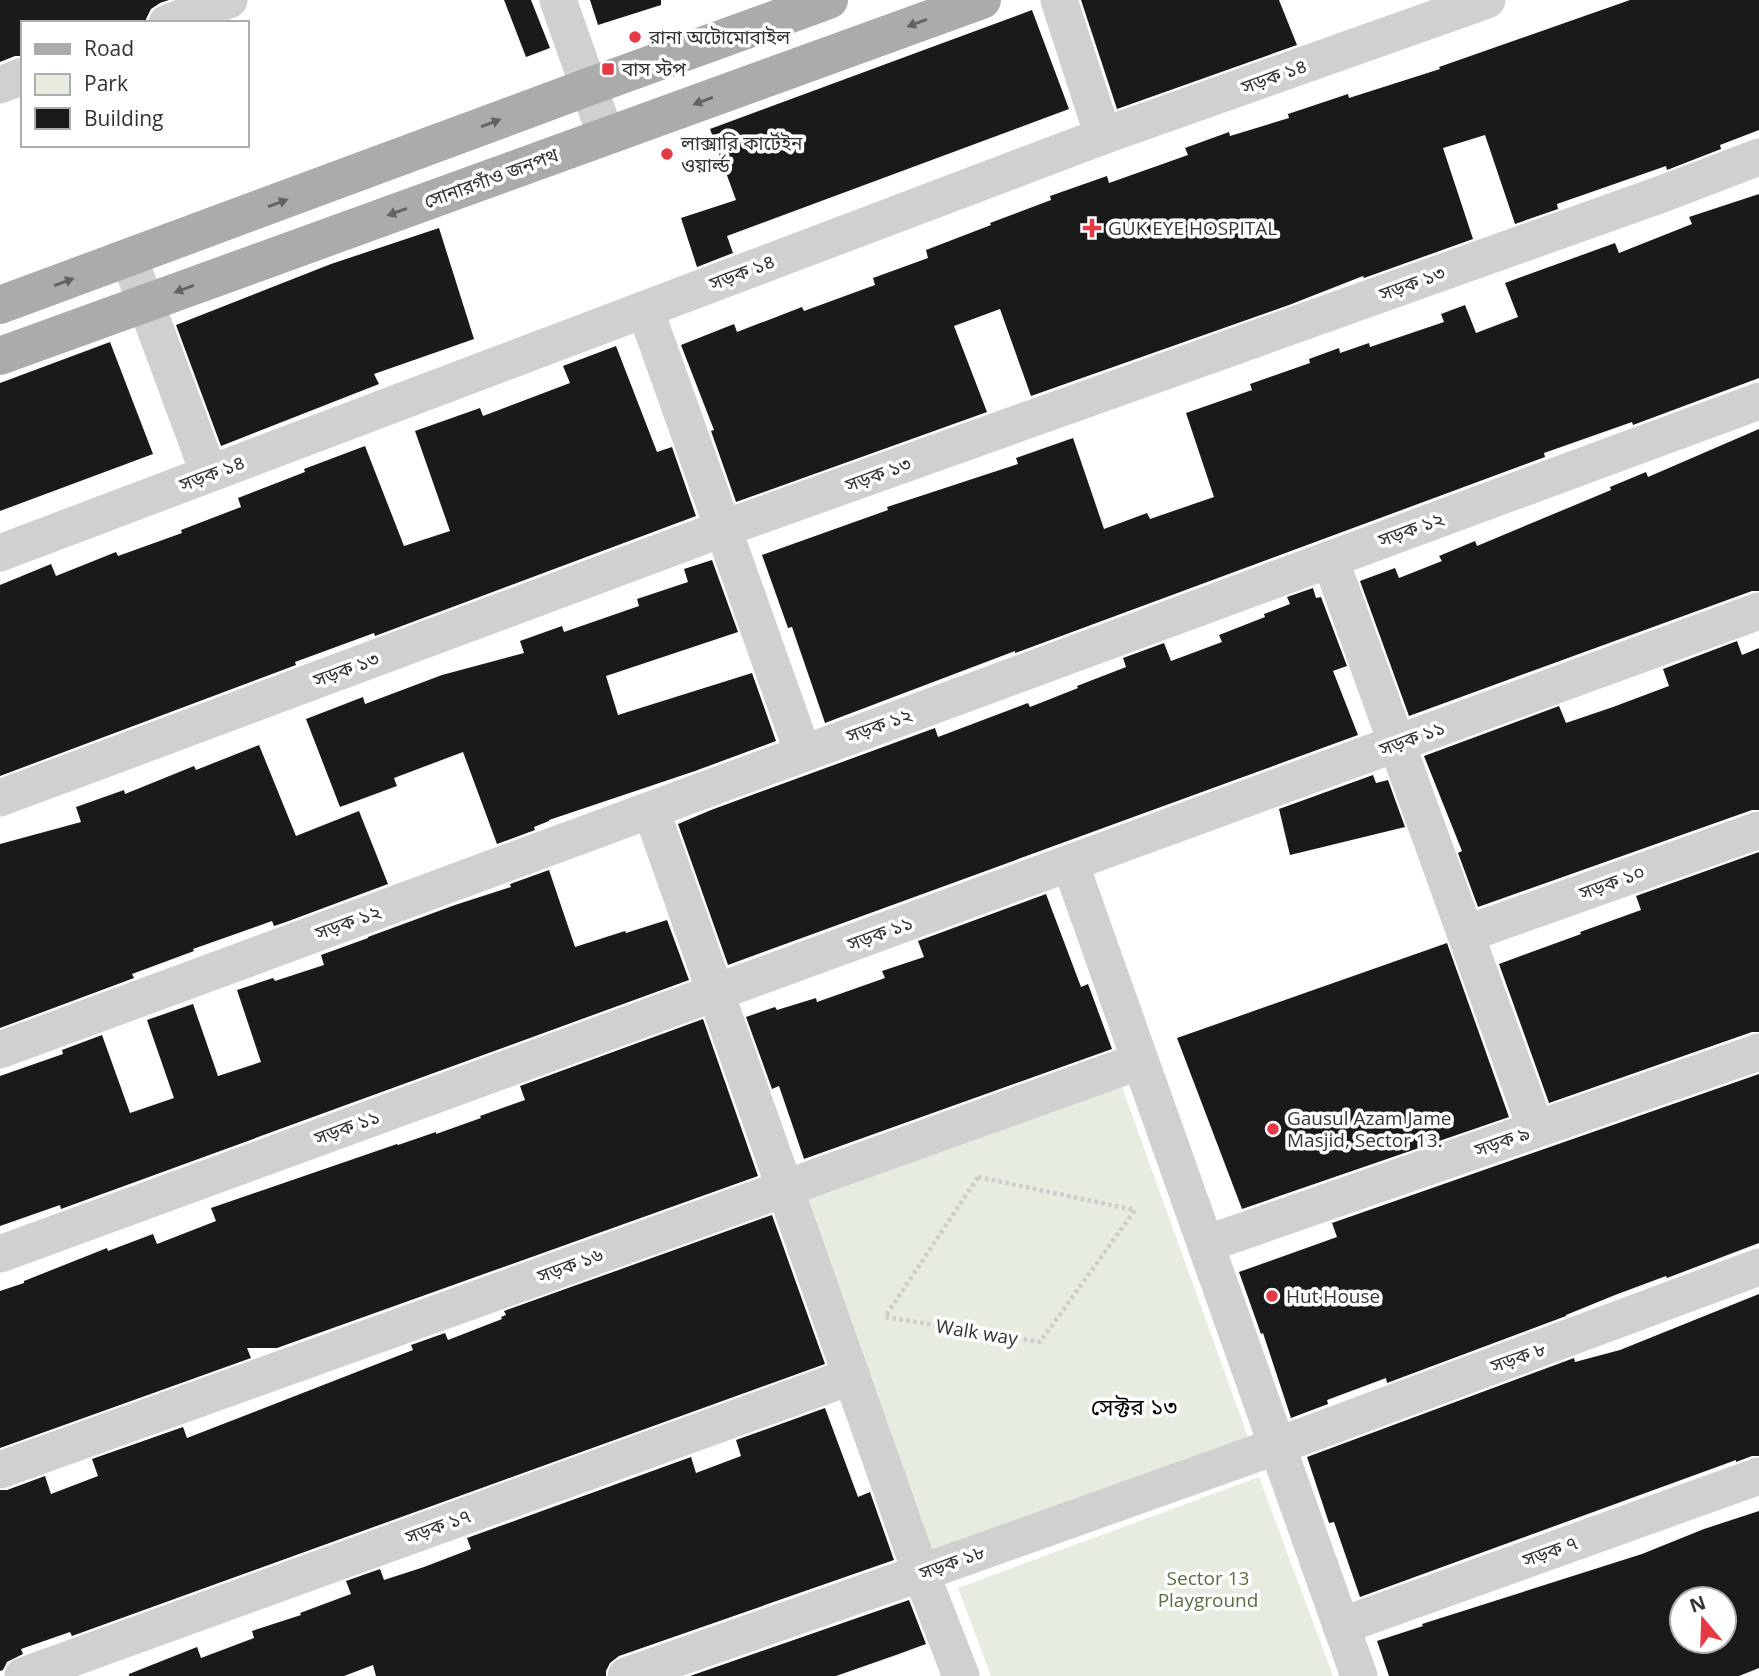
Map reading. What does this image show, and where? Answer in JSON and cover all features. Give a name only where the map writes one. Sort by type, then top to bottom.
[{"type":"main road","points":[[0,305],[829,0]]},
{"type":"main road","name":"সোনারগাঁও জনপথ","points":[[0,356],[982,0]]},
{"type":"street","points":[[172,21],[229,0]]},
{"type":"street","points":[[558,0],[606,136]]},
{"type":"street","points":[[1059,0],[1103,136]]},
{"type":"street","name":"সড়ক ১৪","points":[[0,553],[1103,136],[1488,0]]},
{"type":"street","points":[[0,85],[21,77]]},
{"type":"street","name":"সড়ক ১৩","points":[[0,798],[722,529],[1649,199],[1759,157]]},
{"type":"street","points":[[129,258],[209,474]]},
{"type":"street","points":[[645,309],[803,753]]},
{"type":"street","name":"সড়ক ১২","points":[[0,1050],[1759,401]]},
{"type":"street","points":[[1330,559],[1536,1129]]},
{"type":"street","name":"সড়ক ১১","points":[[0,1254],[1759,611]]},
{"type":"street","points":[[652,810],[921,1573],[961,1676]]},
{"type":"street","name":"সড়ক ১০","points":[[1466,934],[1759,831]]},
{"type":"street","points":[[1070,863],[1359,1676]]},
{"type":"street","name":"সড়ক ৯","points":[[1206,1244],[1759,1052]]},
{"type":"street","name":"সড়ক ১৬","points":[[0,1470],[1140,1061]]},
{"type":"street","name":"সড়ক ৮","points":[[1277,1446],[1759,1267]]},
{"type":"street","name":"সড়ক ১৭","points":[[23,1676],[852,1376]]},
{"type":"street","name":"সড়ক ১৮","points":[[626,1676],[1277,1446]]},
{"type":"street","name":"সড়ক ৭","points":[[1341,1626],[1759,1476]]},
{"type":"path","name":"Walk way","points":[[978,1177],[1135,1210],[1040,1342],[885,1317],[978,1177]]},
{"type":"green space","points":[[1122,1087],[1248,1437],[932,1551],[807,1200]]},
{"type":"green space","name":"Sector 13 Playground","points":[[1259,1477],[1333,1676],[991,1676],[958,1588]]},
{"type":"building","points":[[0,0],[169,0],[151,9],[146,21],[21,21],[21,56],[0,62]]},
{"type":"building","points":[[504,0],[531,0],[550,48],[526,57]]},
{"type":"building","points":[[590,0],[661,0],[661,5],[598,25]]},
{"type":"building","points":[[1081,0],[1279,0],[1297,45],[1117,109]]},
{"type":"building","points":[[1630,0],[1759,0],[1759,130],[1720,145],[1721,149],[1667,170],[1666,166],[1557,204],[1558,209],[1515,224],[1485,135],[1443,148],[1473,239],[1031,396],[1000,309],[954,326],[987,412],[736,502],[711,431],[714,430],[681,345],[734,324],[737,332],[802,307],[804,311],[875,285],[873,278],[928,258],[926,250],[1051,200],[1050,196],[1107,176],[1109,183],[1188,155],[1185,148],[1229,132],[1230,136],[1289,118],[1288,114],[1348,94],[1349,98],[1440,69],[1439,67]]},
{"type":"building","points":[[1032,10],[1069,109],[727,236],[733,253],[697,267],[681,218],[736,200],[710,129]]},
{"type":"building","points":[[1759,194],[1759,378],[1633,425],[1632,422],[1544,453],[1545,457],[825,723],[792,627],[788,628],[762,555],[888,510],[887,507],[1018,464],[1016,458],[1073,438],[1104,529],[1147,513],[1150,519],[1214,497],[1186,413],[1252,390],[1250,384],[1310,363],[1309,359],[1339,348],[1340,353],[1369,343],[1370,347],[1444,322],[1441,314],[1465,305],[1476,333],[1518,317],[1505,283],[1615,243],[1619,253],[1692,224],[1689,217]]},
{"type":"building","points":[[439,228],[474,339],[374,374],[379,384],[221,446],[176,325],[331,264]]},
{"type":"building","points":[[110,342],[153,454],[0,511],[0,383]]},
{"type":"building","points":[[616,346],[657,452],[672,447],[696,516],[375,636],[374,633],[295,662],[296,665],[0,776],[0,585],[51,564],[56,576],[116,552],[118,556],[182,533],[181,530],[241,507],[238,498],[365,446],[404,546],[450,531],[415,431],[480,408],[483,416],[570,383],[563,366]]},
{"type":"building","points":[[1759,429],[1759,591],[1752,591],[1409,716],[1360,581],[1395,568],[1399,578],[1442,561],[1439,556],[1475,541],[1477,546],[1611,490],[1610,487],[1646,472],[1648,477]]},
{"type":"building","points":[[712,560],[738,632],[606,676],[618,715],[752,673],[776,741],[549,820],[534,827],[535,830],[497,844],[463,752],[394,778],[397,786],[340,807],[306,719],[363,697],[365,704],[442,675],[524,653],[520,641],[562,626],[564,632],[639,606],[637,599],[688,582],[684,569]]},
{"type":"building","points":[[1313,588],[1316,598],[1321,597],[1347,666],[1333,671],[1358,735],[728,965],[678,824],[935,728],[938,737],[1028,703],[1030,707],[1126,667],[1123,658],[1164,643],[1171,661],[1222,642],[1219,635],[1265,617],[1264,614],[1290,604],[1287,597]]},
{"type":"building","points":[[1737,641],[1742,655],[1759,648],[1759,810],[1752,810],[1478,907],[1458,853],[1462,851],[1424,756],[1559,706],[1566,723],[1613,707],[1669,686],[1663,669]]},
{"type":"building","points":[[259,745],[296,836],[359,811],[388,884],[274,926],[272,921],[193,949],[194,951],[132,974],[134,978],[0,1028],[0,844],[81,822],[76,807],[124,790],[125,794],[194,766],[196,770]]},
{"type":"building","points":[[1373,775],[1376,783],[1388,780],[1405,827],[1290,855],[1279,809]]},
{"type":"building","points":[[1759,852],[1759,1032],[1752,1032],[1549,1103],[1499,964],[1641,910],[1636,896]]},
{"type":"building","points":[[549,870],[575,947],[667,920],[689,980],[61,1209],[60,1205],[0,1226],[0,1076],[63,1054],[62,1050],[102,1035],[130,1113],[174,1098],[147,1020],[193,1004],[218,1076],[261,1062],[237,990],[324,965],[321,955],[511,887],[510,884]]},
{"type":"building","points":[[1046,894],[1081,987],[1088,984],[1112,1049],[804,1159],[779,1086],[772,1089],[746,1017],[816,998],[817,1002],[885,978],[882,971],[924,957],[918,941]]},
{"type":"building","points":[[1447,943],[1509,1117],[1242,1209],[1177,1038]]},
{"type":"building","points":[[703,1019],[758,1176],[277,1348],[247,1348],[251,1358],[0,1448],[0,1291],[107,1248],[108,1251],[153,1234],[157,1244],[216,1221],[211,1208],[481,1118],[480,1116],[525,1100],[520,1086]]},
{"type":"building","points":[[1759,1074],[1759,1243],[1387,1383],[1386,1378],[1327,1400],[1328,1404],[1291,1418],[1263,1333],[1261,1334],[1239,1272],[1337,1237],[1332,1223]]},
{"type":"building","points":[[772,1215],[825,1364],[72,1636],[70,1632],[21,1649],[23,1654],[7,1662],[0,1671],[0,1490],[45,1476],[51,1494],[98,1476],[92,1459],[183,1427],[187,1438],[413,1350],[411,1345],[445,1333],[448,1340],[502,1319],[501,1317],[506,1315],[504,1311]]},
{"type":"building","points":[[1759,1294],[1759,1456],[1736,1460],[1360,1597],[1334,1522],[1329,1523],[1307,1457],[1574,1358],[1575,1362],[1620,1350]]},
{"type":"building","points":[[825,1408],[858,1497],[870,1492],[894,1560],[619,1656],[610,1663],[606,1676],[376,1676],[373,1665],[344,1676],[129,1676],[197,1647],[201,1658],[254,1638],[252,1631],[301,1615],[300,1613],[351,1594],[346,1581],[380,1569],[384,1580],[424,1567],[471,1549],[467,1538],[691,1457],[696,1473],[741,1456],[736,1440]]},
{"type":"building","points":[[1759,1511],[1759,1668],[1739,1676],[1389,1676],[1377,1641],[1423,1626],[1422,1624],[1642,1554]]},
{"type":"building","points":[[909,1600],[926,1644],[836,1676],[690,1676]]},
{"type":"place","name":"রানা অটোমোবাইল","points":[[635,37]]},
{"type":"place","name":"বাস স্টপ","points":[[608,69]]},
{"type":"place","name":"লাক্সারি কার্টেইন ওয়ার্ল্ড","points":[[667,154]]},
{"type":"place","name":"GUK EYE HOSPITAL","points":[[1092,228]]},
{"type":"place","name":"Gausul Azam Jame Masjid, Sector 13.","points":[[1273,1129]]},
{"type":"place","name":"Hut House","points":[[1272,1296]]},
{"type":"district","name":"সেক্টর ১৩","points":[[1134,1406]]}]
